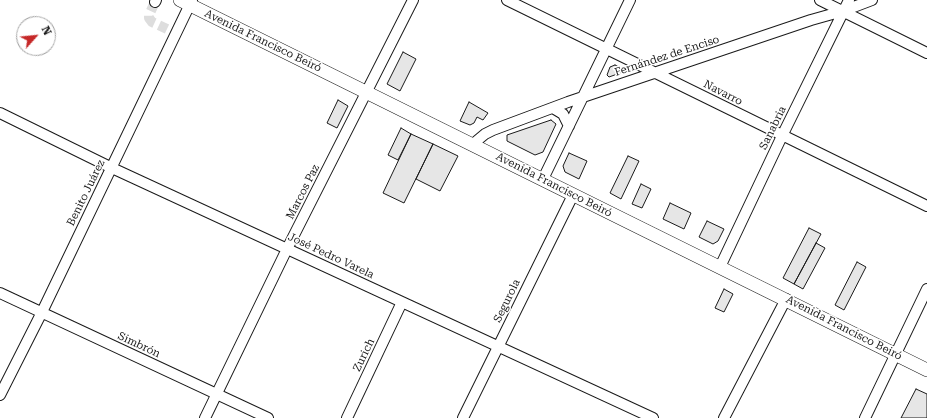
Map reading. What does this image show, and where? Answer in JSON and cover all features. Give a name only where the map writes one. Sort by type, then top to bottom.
[{"type":"main road","name":"Avenida Francisco Beiró","points":[[187,2],[927,370]]},
{"type":"street","name":"Marcos Paz","points":[[205,418],[287,249],[413,0]]},
{"type":"street","name":"Navarro","points":[[507,0],[927,206]]},
{"type":"street","points":[[543,179],[630,0]]},
{"type":"street","points":[[820,0],[927,53]]},
{"type":"street","name":"Sanabria","points":[[720,267],[849,0]]},
{"type":"street","name":"Fernández de Enciso","points":[[473,144],[493,130],[583,97],[811,20],[843,11],[872,0]]},
{"type":"street","name":"Benito Juárez","points":[[0,395],[112,168],[172,32],[187,2]]},
{"type":"street","points":[[553,108],[563,114],[569,126]]},
{"type":"street","name":"José Pedro Varela","points":[[0,113],[112,168],[653,418]]},
{"type":"street","name":"Segurola","points":[[463,418],[573,195]]},
{"type":"street","points":[[865,418],[927,289]]},
{"type":"street","name":"Simbrón","points":[[0,292],[268,418]]},
{"type":"street","points":[[724,418],[786,299]]},
{"type":"street","name":"Zurich","points":[[347,418],[402,302]]},
{"type":"building","points":[[403,52],[416,59],[400,91],[387,84]]},
{"type":"building","points":[[615,65],[623,69],[623,72],[609,77],[607,75],[610,67]]},
{"type":"building","points":[[338,100],[348,106],[337,128],[327,123]]},
{"type":"building","points":[[469,102],[488,113],[483,120],[477,117],[474,123],[470,125],[460,121]]},
{"type":"building","points":[[551,120],[556,124],[543,152],[535,155],[507,141],[507,135]]},
{"type":"building","points":[[401,128],[411,134],[398,160],[388,155]]},
{"type":"building","points":[[411,134],[433,144],[404,203],[383,193]]},
{"type":"building","points":[[433,144],[458,156],[440,191],[416,179]]},
{"type":"building","points":[[569,153],[587,161],[579,179],[565,172],[563,166]]},
{"type":"building","points":[[628,156],[639,161],[621,199],[610,193]]},
{"type":"building","points":[[641,184],[651,189],[642,208],[632,204]]},
{"type":"building","points":[[670,203],[691,213],[684,229],[663,219]]},
{"type":"building","points":[[707,221],[724,229],[718,241],[713,244],[699,237]]},
{"type":"building","points":[[809,228],[821,234],[794,284],[783,278]]},
{"type":"building","points":[[816,243],[825,248],[803,289],[794,284]]},
{"type":"building","points":[[857,262],[866,267],[844,310],[835,305]]},
{"type":"building","points":[[724,289],[733,294],[724,312],[715,308]]},
{"type":"building","points":[[916,389],[927,394],[927,418],[901,418]]},
{"type":"tunnel","points":[[155,2],[149,18],[152,22],[167,29]]}]
